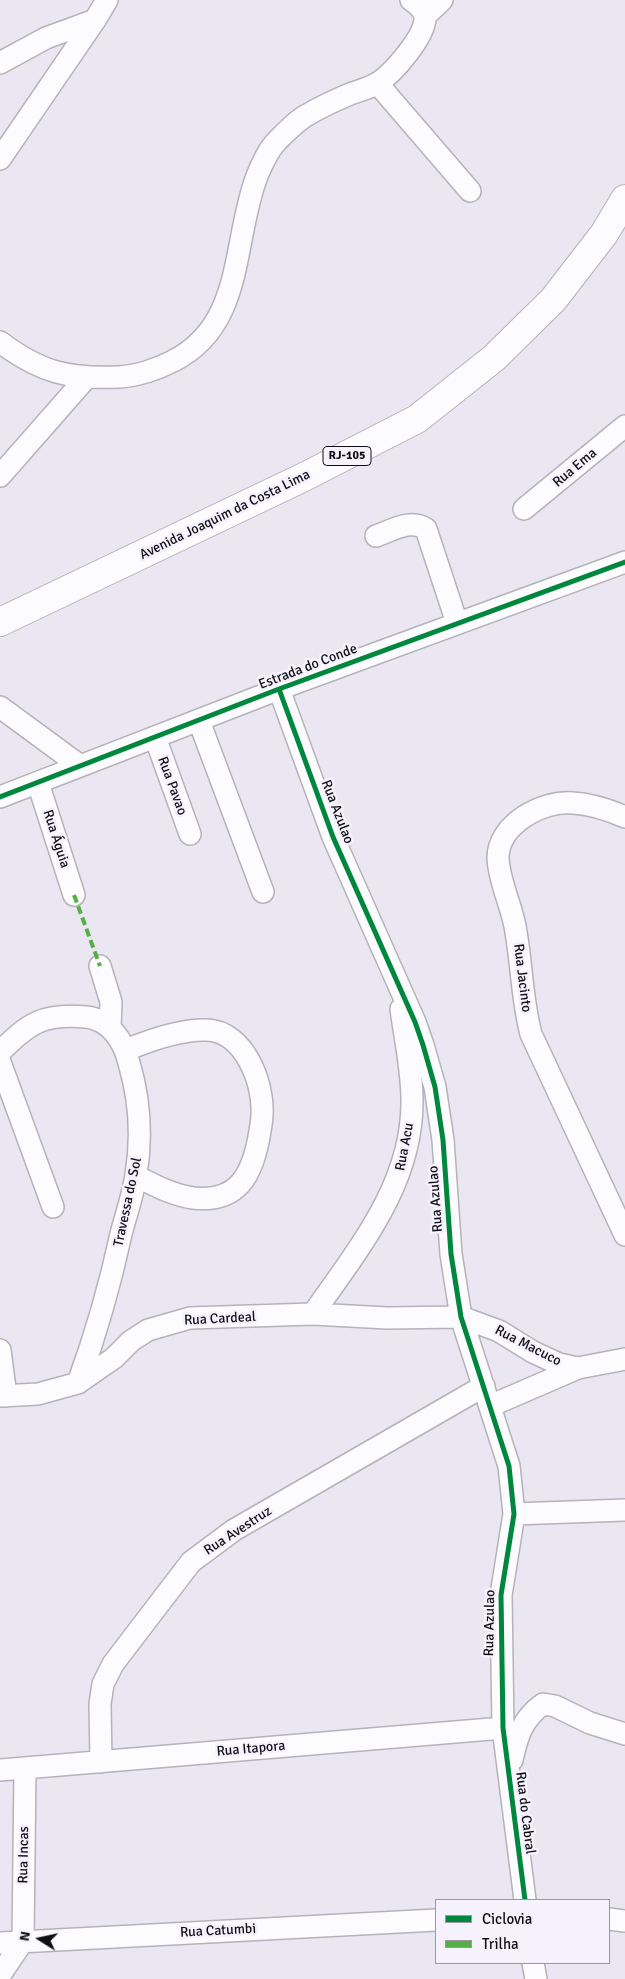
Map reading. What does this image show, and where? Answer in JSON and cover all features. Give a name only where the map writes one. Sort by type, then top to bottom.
[{"type":"main road","name":"Avenida Joaquim da Costa Lima","points":[[0,622],[312,473],[417,419],[494,358],[553,300],[604,234],[625,199]]},
{"type":"street","points":[[0,159],[107,0]]},
{"type":"street","points":[[0,342],[15,353],[50,371],[86,378],[126,376],[164,366],[190,352],[210,332],[225,307],[234,277],[252,191],[263,162],[274,144],[307,115],[378,83],[399,64],[412,47],[424,26],[425,16],[421,8],[411,0]]},
{"type":"street","points":[[425,16],[442,0]]},
{"type":"street","points":[[0,64],[46,38],[95,20]]},
{"type":"street","points":[[378,83],[470,191]]},
{"type":"street","points":[[0,476],[86,378]]},
{"type":"street","name":"Rua Ema","points":[[524,509],[625,426]]},
{"type":"street","points":[[376,536],[410,524],[420,525],[426,529],[457,623]]},
{"type":"street","name":"Estrada do Conde","points":[[0,797],[279,689],[457,623],[621,570]]},
{"type":"street","name":"Rua Azulao","points":[[279,689],[333,837],[415,1022],[435,1087],[443,1140],[451,1254],[461,1317],[509,1466],[514,1514],[501,1595],[503,1728]]},
{"type":"street","points":[[0,707],[78,766]]},
{"type":"street","points":[[199,721],[263,892]]},
{"type":"street","name":"Rua Pavao","points":[[155,737],[190,834]]},
{"type":"street","name":"Rua Águia","points":[[38,783],[74,895]]},
{"type":"street","name":"Rua Jacinto","points":[[625,817],[572,802],[557,804],[534,812],[512,825],[500,845],[498,857],[516,932],[524,1006],[531,1034],[625,1234]]},
{"type":"street","points":[[100,966],[111,1002],[110,1028]]},
{"type":"street","name":"Rua Acu","points":[[313,1314],[350,1265],[400,1174],[409,1133],[412,1100],[398,986]]},
{"type":"street","name":"Travessa do Sol","points":[[0,1052],[30,1024],[43,1018],[64,1015],[89,1017],[110,1028],[126,1050],[134,1079],[139,1114],[136,1176],[102,1317],[78,1383]]},
{"type":"street","points":[[126,1050],[150,1040],[184,1033],[208,1030],[225,1036],[238,1046],[252,1065],[261,1098],[262,1114],[250,1172],[240,1184],[226,1194],[209,1198],[192,1198],[167,1191],[136,1176]]},
{"type":"street","points":[[0,1062],[53,1207]]},
{"type":"street","name":"Rua Cardeal","points":[[3,1396],[38,1394],[78,1383],[114,1358],[132,1341],[148,1330],[190,1318],[313,1314],[387,1318],[461,1317]]},
{"type":"street","name":"Rua Macuco","points":[[461,1317],[498,1331],[533,1352],[560,1364],[578,1368],[625,1359]]},
{"type":"street","points":[[0,1350],[3,1396]]},
{"type":"street","name":"Rua Avestruz","points":[[100,1762],[100,1704],[103,1684],[113,1664],[191,1562],[234,1530],[487,1396],[578,1368]]},
{"type":"street","points":[[514,1514],[625,1510]]},
{"type":"street","points":[[508,1776],[518,1735],[527,1717],[543,1704],[555,1706],[590,1723],[625,1734]]},
{"type":"street","name":"Rua Itapora","points":[[0,1770],[503,1728]]},
{"type":"street","name":"Rua do Cabral","points":[[503,1728],[525,1899]]},
{"type":"street","name":"Rua Incas","points":[[22,1941],[25,1768]]},
{"type":"street","points":[[610,1919],[625,1920]]},
{"type":"street","name":"Rua Catumbi","points":[[0,1943],[435,1920]]},
{"type":"street","points":[[0,1975],[22,1941]]},
{"type":"street","points":[[533,1964],[536,1979]]},
{"type":"marked path","points":[[74,895],[100,966]]},
{"type":"cycle path","points":[[0,797],[279,689],[625,562]]},
{"type":"cycle path","points":[[279,689],[333,837],[415,1022],[435,1087],[443,1140],[451,1254],[461,1317],[509,1466],[514,1514],[501,1595],[503,1728],[525,1899]]}]
